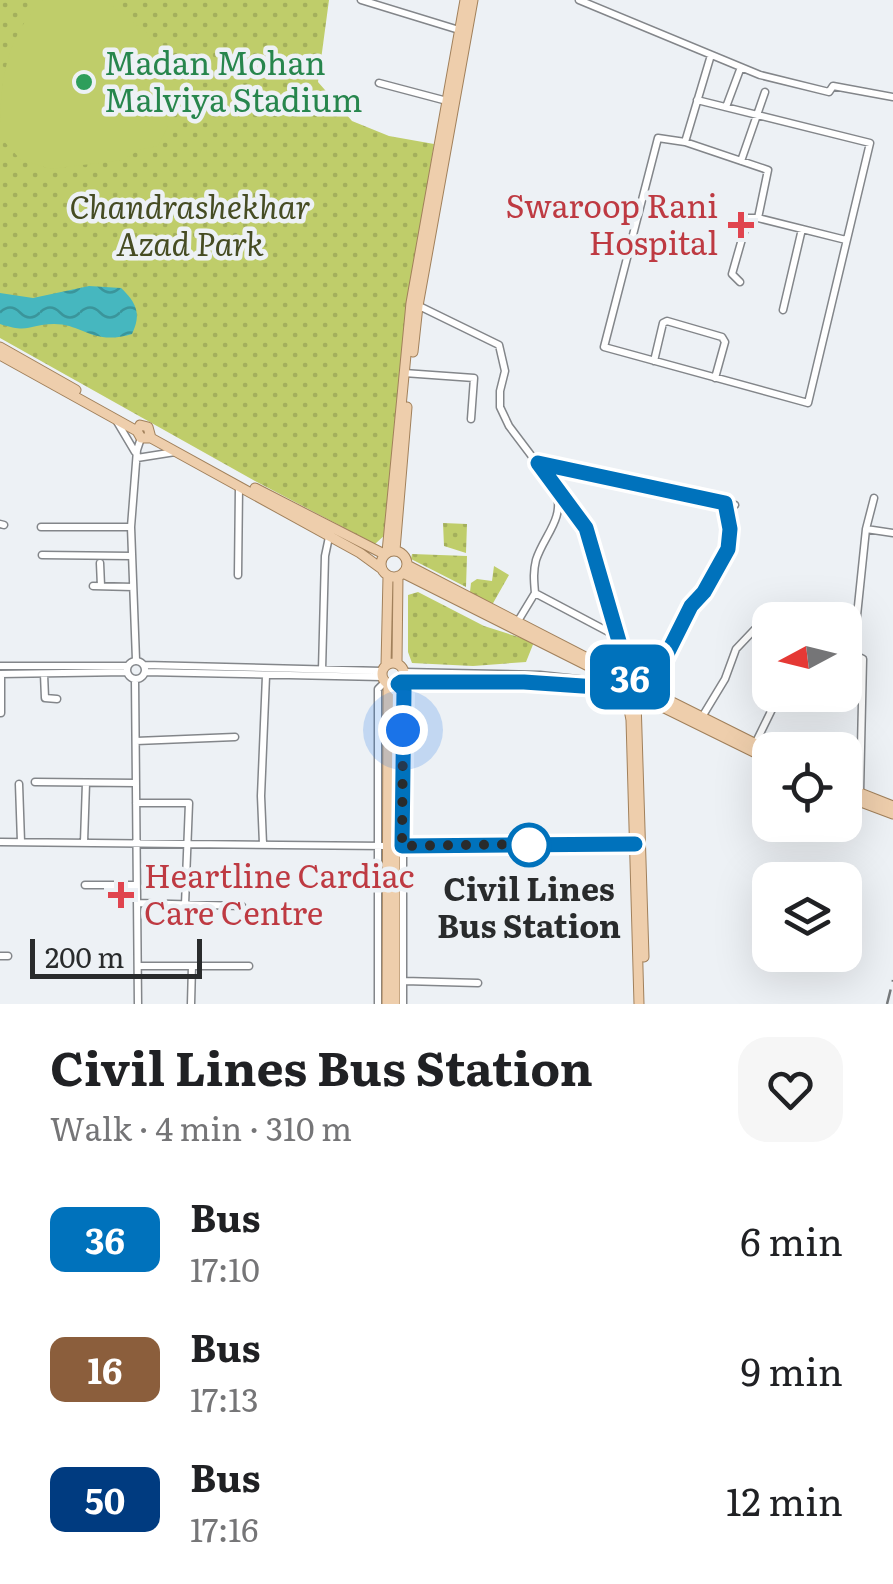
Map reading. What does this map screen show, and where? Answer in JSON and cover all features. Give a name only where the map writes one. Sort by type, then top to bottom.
[{"type":"main road","points":[[388,1004],[395,572],[389,552],[414,304],[465,0]]},
{"type":"main road","points":[[414,304],[473,0]]},
{"type":"main road","points":[[0,351],[145,434],[389,552],[403,554],[395,572]]},
{"type":"main road","points":[[0,351],[395,572],[640,695],[702,716],[752,742]]},
{"type":"main road","points":[[395,572],[518,621],[640,695],[752,751]]},
{"type":"main road","points":[[640,695],[635,844],[642,1004]]},
{"type":"main road","points":[[640,695],[642,1004]]},
{"type":"main road","points":[[862,794],[893,806]]},
{"type":"main road","points":[[862,802],[893,814]]},
{"type":"main road","points":[[390,846],[395,1004]]},
{"type":"street","points":[[361,0],[458,30]]},
{"type":"street","points":[[580,0],[741,67],[829,92],[833,86],[893,98]]},
{"type":"street","points":[[685,142],[711,56]]},
{"type":"street","points":[[726,108],[741,67]]},
{"type":"street","points":[[379,83],[446,102]]},
{"type":"street","points":[[741,161],[764,92]]},
{"type":"street","points":[[697,100],[870,143],[808,403],[604,347],[658,138],[685,142],[768,170],[758,218]]},
{"type":"street","points":[[740,282],[732,274],[748,218],[846,240]]},
{"type":"street","points":[[783,310],[802,229]]},
{"type":"street","points":[[142,666],[266,676],[540,675],[620,682],[620,638],[586,528],[509,426],[500,407],[505,371],[499,345],[414,304]]},
{"type":"street","points":[[654,361],[663,323],[667,321],[722,337],[725,342],[716,378]]},
{"type":"street","points":[[407,374],[474,378],[471,418]]},
{"type":"street","points":[[114,418],[138,458]]},
{"type":"street","points":[[137,1001],[136,679],[142,666],[131,528],[138,458],[145,434]]},
{"type":"street","points":[[138,458],[176,452]]},
{"type":"street","points":[[538,463],[736,505]]},
{"type":"street","points":[[518,621],[535,593],[533,573],[537,558],[556,522],[559,500],[554,484]]},
{"type":"street","points":[[238,575],[239,486]]},
{"type":"street","points":[[862,732],[864,659],[853,654],[866,529],[874,498]]},
{"type":"street","points":[[640,695],[728,549],[730,529],[725,503]]},
{"type":"street","points":[[42,528],[131,528]]},
{"type":"street","points":[[866,529],[893,532]]},
{"type":"street","points":[[322,670],[322,608],[330,536]]},
{"type":"street","points":[[42,555],[132,556]]},
{"type":"street","points":[[100,563],[97,586],[134,586]]},
{"type":"street","points":[[535,593],[620,638]]},
{"type":"street","points":[[702,716],[725,679],[736,649],[752,632]]},
{"type":"street","points":[[0,671],[44,674],[142,666],[322,670],[392,676]]},
{"type":"street","points":[[0,671],[127,669],[136,679]]},
{"type":"street","points":[[0,671],[1,713]]},
{"type":"street","points":[[44,674],[45,698],[56,699]]},
{"type":"street","points":[[263,844],[266,676]]},
{"type":"street","points":[[392,676],[378,689],[404,1004]]},
{"type":"street","points":[[136,741],[235,736]]},
{"type":"street","points":[[35,782],[136,783]]},
{"type":"street","points":[[84,842],[86,782]]},
{"type":"street","points":[[19,784],[21,842]]},
{"type":"street","points":[[136,803],[189,803],[185,904]]},
{"type":"street","points":[[0,842],[635,844]]},
{"type":"street","points":[[378,1004],[390,846]]},
{"type":"street","points":[[85,886],[136,885]]},
{"type":"street","points":[[136,904],[242,906]]},
{"type":"street","points":[[138,966],[249,966]]},
{"type":"street","points":[[191,1004],[192,966]]},
{"type":"street","points":[[404,981],[478,983]]},
{"type":"green space","name":"Chandrashekhar Azad Park","points":[[0,0],[329,0],[318,82],[352,121],[389,136],[434,144],[407,309],[386,534],[375,544],[0,338]]},
{"type":"green space","name":"Madan Mohan Malviya Stadium","points":[[43,0],[104,0],[146,32],[168,77],[168,126],[158,146],[139,150],[123,160],[50,169],[20,159],[0,137],[3,81],[12,46]]},
{"type":"green space","points":[[443,523],[467,524],[466,553],[444,546]]},
{"type":"green space","points":[[412,554],[467,556],[466,587],[411,559]]},
{"type":"green space","points":[[494,566],[509,575],[492,605],[470,592],[471,583],[477,579],[492,581]]},
{"type":"green space","points":[[418,592],[484,626],[534,642],[526,662],[473,666],[412,663],[408,652],[408,595]]},
{"type":"water","points":[[89,286],[121,288],[126,293],[137,314],[132,334],[107,338],[64,325],[24,328],[0,324],[0,293],[33,298]]},
{"type":"railway","points":[[887,1004],[893,980]]},
{"type":"bus line","name":"36","points":[[635,844],[402,846],[404,690],[398,684],[524,682],[612,688],[620,678],[630,679],[586,528],[538,463],[725,503],[730,529],[728,549],[682,621],[649,690]]},
{"type":"place","name":"Madan Mohan Malviya Stadium","points":[[84,82]]},
{"type":"place","name":"Swaroop Rani Hospital","points":[[741,225]]},
{"type":"place","name":"Civil Lines Bus Station","points":[[529,845]]},
{"type":"place","name":"Heartline Cardiac Care Centre","points":[[121,895]]},
{"type":"route","points":[[403,730],[402,846],[539,844],[529,845]]}]
